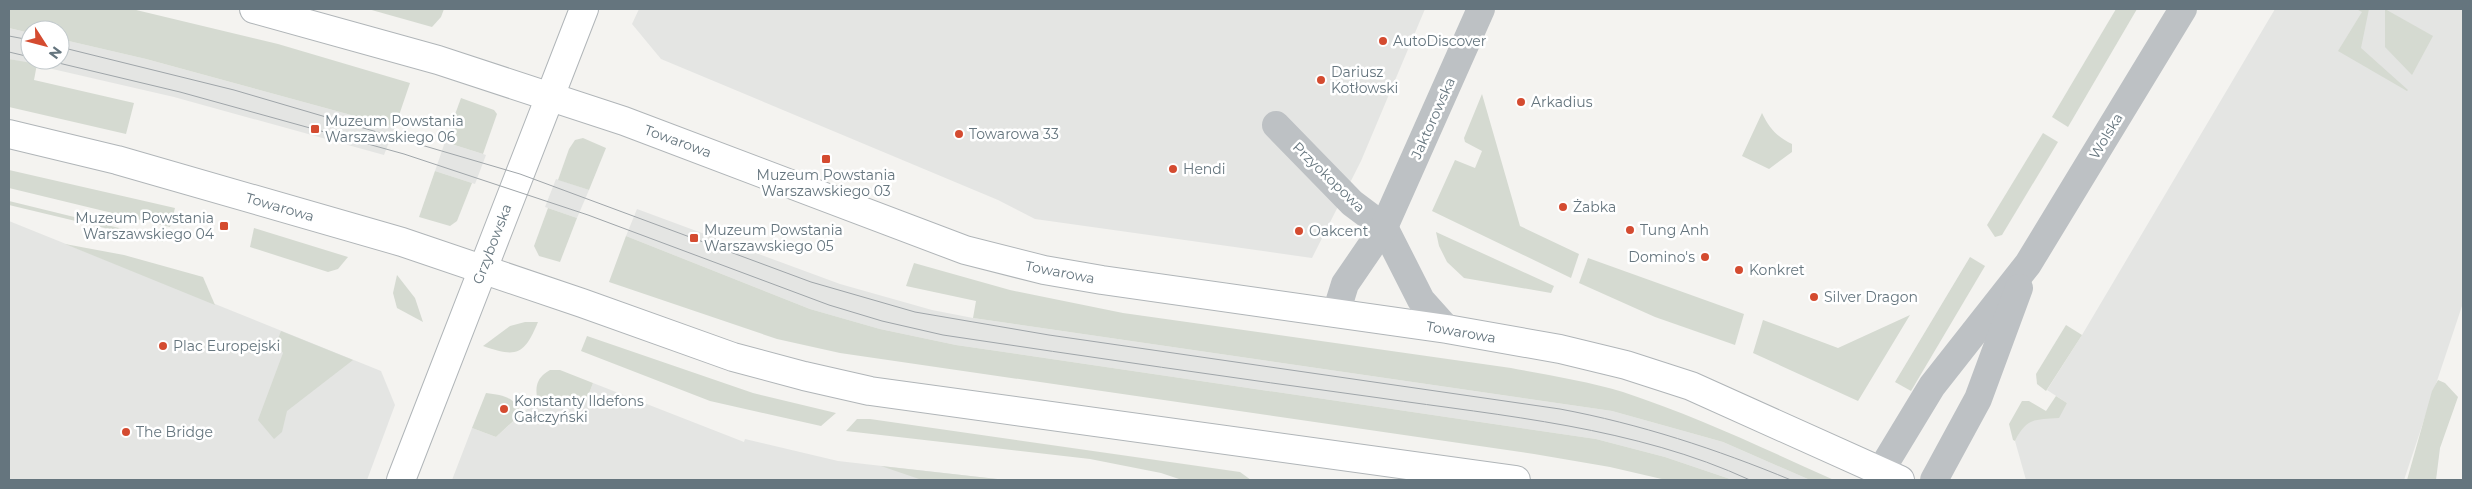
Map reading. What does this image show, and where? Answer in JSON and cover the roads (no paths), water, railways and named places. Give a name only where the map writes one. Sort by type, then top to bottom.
[{"type":"main road","name":"Towarowa","points":[[254,9],[438,60],[550,96],[678,141],[965,250],[1044,270],[1447,329],[1560,349],[1626,365],[1691,386],[1885,477]]},
{"type":"main road","name":"Grzybowska","points":[[401,480],[584,9]]},
{"type":"main road","name":"Towarowa","points":[[9,134],[117,160],[402,242],[483,268],[733,357],[804,376],[870,391],[1516,480]]},
{"type":"street","name":"Jaktorowska","points":[[1336,313],[1345,284],[1384,227],[1481,9]]},
{"type":"street","name":"Wolska","points":[[1885,477],[1932,386],[2028,264],[2183,9]]},
{"type":"street","name":"Przyokopowa","points":[[1276,125],[1352,203],[1384,227]]},
{"type":"street","points":[[1384,227],[1421,300],[1447,329]]},
{"type":"street","name":"Wolska","points":[[1934,480],[1978,399],[2028,264]]},
{"type":"tram line","points":[[9,36],[20,38]]},
{"type":"tram line","points":[[70,49],[234,90],[520,174],[811,282],[915,312],[1049,335],[1560,409],[1619,422],[1677,438],[1791,480]]},
{"type":"tram line","points":[[9,52],[20,55]]},
{"type":"tram line","points":[[70,66],[180,92],[404,154],[588,215],[829,305],[882,321],[943,335],[1568,426],[1661,447],[1706,462],[1750,480]]},
{"type":"place","name":"AutoDiscover","points":[[1383,41]]},
{"type":"place","name":"Dariusz Kotłowski","points":[[1321,80]]},
{"type":"place","name":"Arkadius","points":[[1521,102]]},
{"type":"place","name":"Muzeum Powstania Warszawskiego 06","points":[[315,129]]},
{"type":"place","name":"Towarowa 33","points":[[959,134]]},
{"type":"place","name":"Muzeum Powstania Warszawskiego 03","points":[[826,159]]},
{"type":"place","name":"Hendi","points":[[1173,169]]},
{"type":"place","name":"Żabka","points":[[1563,207]]},
{"type":"place","name":"Muzeum Powstania Warszawskiego 04","points":[[224,226]]},
{"type":"place","name":"Tung Anh","points":[[1630,230]]},
{"type":"place","name":"Oakcent","points":[[1299,231]]},
{"type":"place","name":"Muzeum Powstania Warszawskiego 05","points":[[694,238]]},
{"type":"place","name":"Domino's","points":[[1705,257]]},
{"type":"place","name":"Konkret","points":[[1739,270]]},
{"type":"place","name":"Silver Dragon","points":[[1814,297]]},
{"type":"place","name":"Plac Europejski","points":[[163,346]]},
{"type":"place","name":"Konstanty Ildefons Gałczyński","points":[[504,409]]},
{"type":"place","name":"The Bridge","points":[[126,432]]}]
